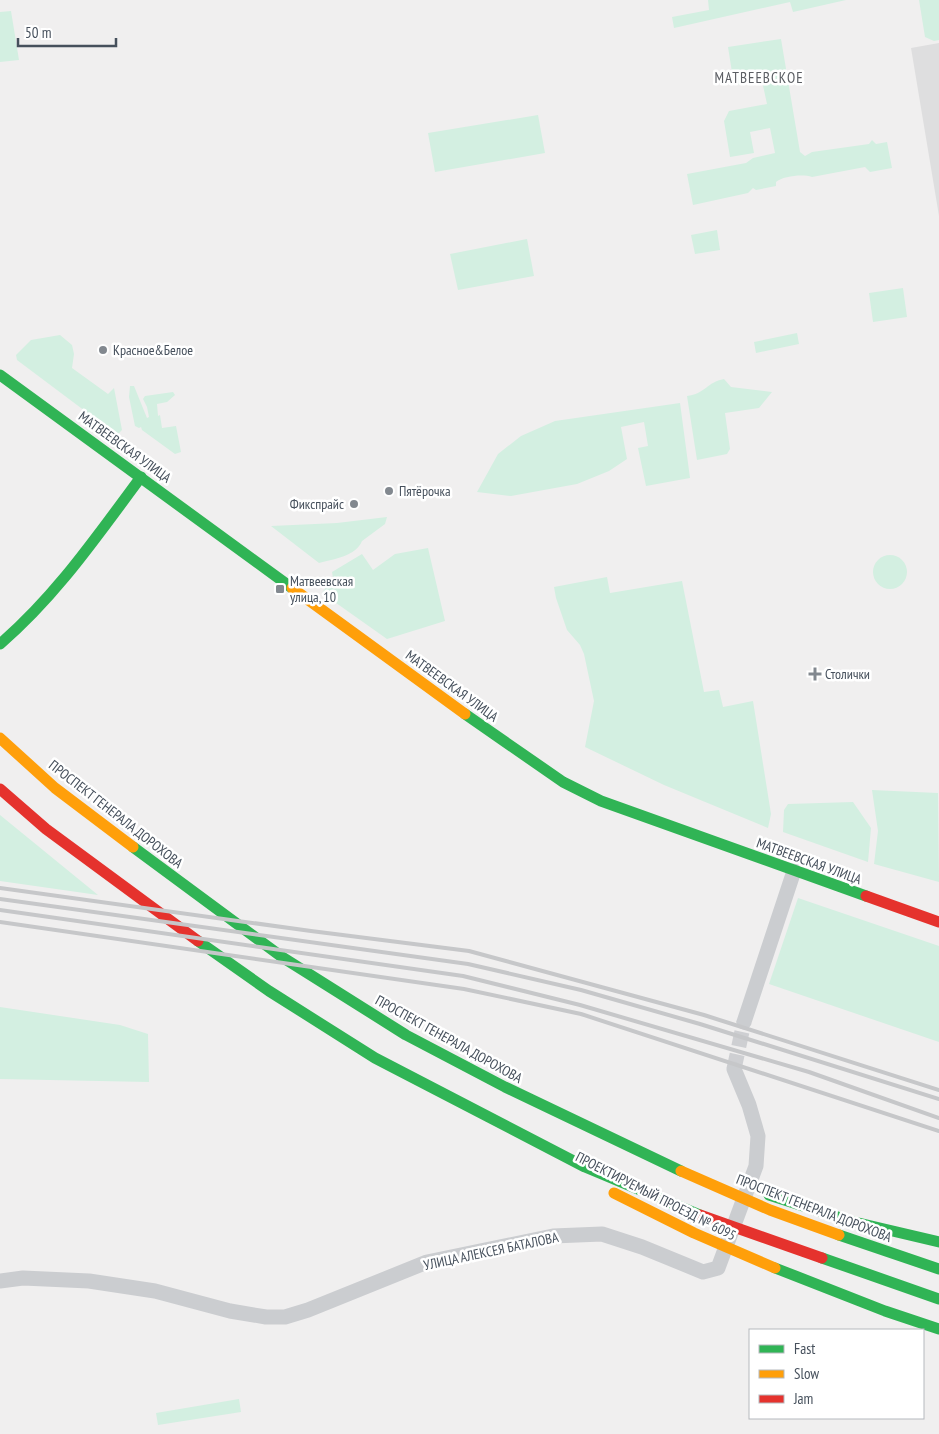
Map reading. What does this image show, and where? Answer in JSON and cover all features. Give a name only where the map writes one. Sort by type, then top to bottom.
[{"type":"main road","name":"МАТВЕЕВСКАЯ УЛИЦА","points":[[0,375],[488,730],[563,782],[601,801],[939,922]]},
{"type":"main road","points":[[0,644],[24,623],[60,584],[140,477]]},
{"type":"main road","name":"ПРОСПЕКТ ГЕНЕРАЛА ДОРОХОВА","points":[[0,738],[55,788],[189,889],[308,974],[406,1034],[504,1087],[671,1166],[770,1210],[855,1242],[935,1268]]},
{"type":"main road","points":[[0,789],[46,828],[168,920],[269,991],[374,1058],[585,1166],[682,1209],[939,1299]]},
{"type":"main road","name":"ПРОЕКТИРУЕМЫЙ ПРОЕЗД № 6095","points":[[374,1058],[438,1100],[718,1245],[914,1322],[939,1329]]},
{"type":"main road","points":[[671,1166],[850,1221],[939,1242]]},
{"type":"street","points":[[744,1022],[794,871]]},
{"type":"street","name":"УЛИЦА АЛЕКСЕЯ БАТАЛОВА","points":[[0,1281],[23,1278],[89,1281],[155,1290],[230,1311],[266,1317],[285,1317],[308,1310],[427,1262],[553,1236],[602,1234],[642,1247],[703,1272],[718,1268],[756,1166],[758,1136],[749,1105],[734,1069]]},
{"type":"shaded area","points":[[939,43],[939,216],[911,48]]},
{"type":"green space","points":[[708,0],[846,0],[793,12],[790,2],[674,28],[672,17],[709,10]]},
{"type":"green space","points":[[919,0],[939,0],[939,40],[934,41],[925,37]]},
{"type":"green space","points":[[11,11],[19,60],[0,62],[0,12]]},
{"type":"green space","points":[[781,39],[800,152],[805,156],[812,152],[869,144],[872,140],[876,144],[887,142],[892,168],[870,172],[865,167],[812,177],[793,176],[779,180],[776,182],[776,186],[756,190],[753,188],[748,193],[693,205],[687,174],[746,163],[753,158],[775,153],[770,128],[750,132],[754,153],[730,157],[724,121],[729,111],[767,104],[762,81],[734,85],[728,47]]},
{"type":"green space","points":[[538,115],[545,153],[435,172],[428,133]]},
{"type":"green space","points":[[717,230],[720,250],[695,254],[691,235]]},
{"type":"green space","points":[[527,239],[534,276],[458,290],[450,254]]},
{"type":"green space","points":[[903,288],[907,317],[873,322],[869,293]]},
{"type":"green space","points":[[797,333],[799,344],[756,353],[754,342]]},
{"type":"green space","points":[[60,335],[72,345],[74,354],[72,368],[108,394],[114,388],[122,430],[117,435],[17,360],[16,355],[31,340]]},
{"type":"green space","points":[[724,379],[731,387],[772,392],[759,408],[725,413],[730,449],[727,454],[697,460],[687,396],[698,393]]},
{"type":"green space","points":[[130,386],[134,386],[147,418],[149,417],[147,407],[143,399],[145,396],[173,392],[175,395],[167,402],[157,404],[158,416],[160,415],[162,428],[176,426],[181,452],[175,454],[142,430],[141,427],[135,426],[129,397]]},
{"type":"green space","points":[[680,403],[690,478],[646,486],[638,448],[648,446],[644,422],[621,427],[627,459],[609,471],[577,484],[511,496],[477,492],[498,454],[521,436],[555,421]]},
{"type":"green space","points":[[387,517],[385,524],[362,541],[355,550],[344,556],[319,563],[271,526],[337,523]]},
{"type":"green space","points":[[428,548],[445,621],[387,639],[322,593],[333,578],[332,572],[362,554],[373,570],[395,554]]},
{"type":"green space","points":[[890,555],[902,560],[907,572],[902,584],[890,589],[878,584],[873,572],[878,560]]},
{"type":"green space","points":[[607,577],[610,593],[682,581],[704,692],[719,690],[723,707],[753,701],[771,814],[768,828],[664,785],[585,747],[594,701],[584,654],[580,645],[567,630],[554,587]]},
{"type":"green space","points":[[872,790],[938,793],[939,882],[874,864],[878,831]]},
{"type":"green space","points":[[853,802],[871,828],[868,862],[783,832],[784,810],[788,804]]},
{"type":"green space","points":[[0,815],[98,895],[0,881]]},
{"type":"green space","points":[[798,898],[939,946],[939,1042],[769,984]]},
{"type":"green space","points":[[0,1007],[120,1025],[148,1034],[149,1082],[0,1079]]},
{"type":"green space","points":[[239,1399],[241,1412],[158,1425],[156,1413]]},
{"type":"tunnel","points":[[734,1069],[744,1022]]},
{"type":"railway","points":[[0,888],[469,951],[704,1015],[939,1090]]},
{"type":"railway","points":[[0,899],[468,964],[581,990],[700,1024],[939,1099]]},
{"type":"railway","points":[[0,910],[463,976],[580,1005],[809,1072],[939,1118]]},
{"type":"railway","points":[[0,922],[464,989],[581,1014],[939,1131]]},
{"type":"traffic: fast","points":[[0,375],[292,588]]},
{"type":"traffic: fast","points":[[0,644],[58,586],[141,477]]},
{"type":"traffic: fast","points":[[465,714],[563,782],[601,801],[866,896]]},
{"type":"traffic: fast","points":[[133,847],[282,957],[406,1035],[505,1087],[681,1171]]},
{"type":"traffic: fast","points":[[198,941],[269,991],[375,1058],[585,1167],[700,1215]]},
{"type":"traffic: fast","points":[[769,1195],[850,1221],[939,1242]]},
{"type":"traffic: fast","points":[[839,1235],[939,1269]]},
{"type":"traffic: fast","points":[[822,1258],[939,1299]]},
{"type":"traffic: fast","points":[[775,1268],[885,1311],[939,1329]]},
{"type":"traffic: slow","points":[[292,588],[465,714]]},
{"type":"traffic: slow","points":[[0,738],[55,788],[133,847]]},
{"type":"traffic: slow","points":[[681,1171],[770,1210],[839,1235]]},
{"type":"traffic: slow","points":[[614,1193],[694,1233],[775,1268]]},
{"type":"traffic: jam","points":[[0,789],[46,829],[198,941]]},
{"type":"traffic: jam","points":[[866,896],[939,922]]},
{"type":"traffic: jam","points":[[700,1215],[822,1258]]},
{"type":"place","name":"Красное&Белое","points":[[103,350]]},
{"type":"place","name":"Пятёрочка","points":[[389,491]]},
{"type":"place","name":"Фикспрайс","points":[[354,504]]},
{"type":"place","name":"Матвеевская улица, 10","points":[[280,589]]},
{"type":"place","name":"Столички","points":[[815,674]]},
{"type":"district","name":"МАТВЕЕВСКОЕ","points":[[759,78]]}]
